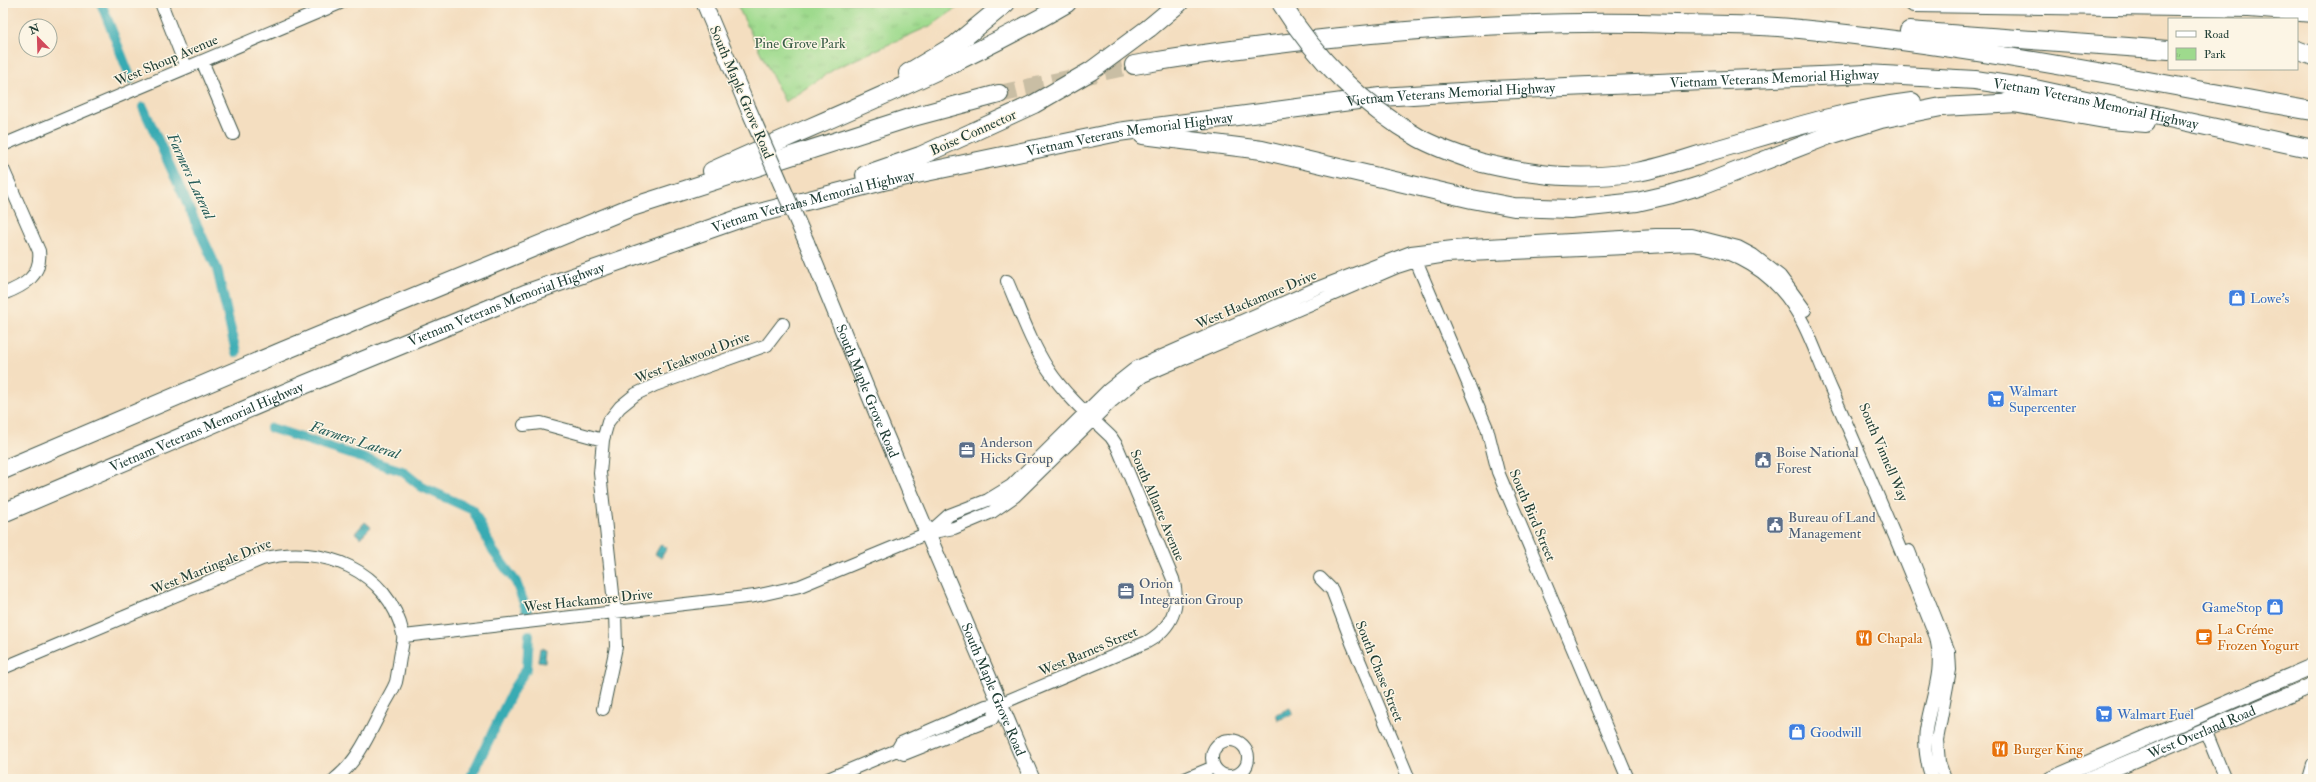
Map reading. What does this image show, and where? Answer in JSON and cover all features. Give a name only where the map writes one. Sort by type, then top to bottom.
[{"type":"highway","points":[[849,109],[955,45],[1006,3]]},
{"type":"highway","points":[[3,470],[283,350],[629,208],[957,62],[1018,32],[1067,3]]},
{"type":"highway","name":"Boise Connector","points":[[744,217],[920,156],[1047,97],[1091,70],[1149,28],[1179,3]]},
{"type":"highway","points":[[1281,3],[1296,27],[1322,58],[1375,109],[1420,139],[1482,163],[1527,174],[1567,177],[1638,172],[1820,120],[1882,106],[1940,98],[2018,103],[2110,120],[2218,130]]},
{"type":"highway","points":[[1914,3],[2249,8],[2313,12]]},
{"type":"highway","points":[[2131,6],[2196,18]]},
{"type":"highway","name":"Vietnam Veterans Memorial Highway","points":[[1134,65],[1240,47],[1429,28],[1618,22],[1798,28],[1981,52],[2313,111]]},
{"type":"highway","points":[[1798,28],[1880,29],[2168,50]]},
{"type":"highway","points":[[2298,50],[2313,56]]},
{"type":"highway","points":[[2298,59],[2313,60]]},
{"type":"highway","name":"Vietnam Veterans Memorial Highway","points":[[3,513],[320,378],[518,297],[744,217],[883,181],[1118,132],[1380,97],[1493,90],[1866,74],[1967,80],[2020,87],[2313,149]]},
{"type":"highway","points":[[629,208],[909,118],[999,94]]},
{"type":"highway","points":[[1118,132],[1262,150],[1472,199],[1514,207],[1570,209],[1637,202],[1672,194],[1702,185],[1827,136],[1881,119],[1941,107],[2018,103]]},
{"type":"main road","name":"South Maple Grove Road","points":[[704,3],[806,241],[1032,779]]},
{"type":"main road","name":"West Overland Road","points":[[2089,779],[2131,761],[2146,747],[2202,723],[2298,672],[2313,666]]},
{"type":"main road","points":[[2264,706],[2291,687],[2313,677]]},
{"type":"main road","name":"West Overland Road","points":[[2051,779],[2202,723],[2264,706],[2313,684]]},
{"type":"street","points":[[161,3],[186,67]]},
{"type":"street","name":"West Shoup Avenue","points":[[3,145],[340,3]]},
{"type":"street","points":[[202,61],[233,134]]},
{"type":"street","points":[[3,169],[39,251],[40,260],[38,270],[21,287],[3,294]]},
{"type":"street","name":"West Hackamore Drive","points":[[1089,416],[1152,371],[1397,267],[1416,261],[1446,256],[1656,240]]},
{"type":"street","name":"South Vinnell Way","points":[[1656,240],[1678,244],[1707,246],[1734,256],[1760,270],[1782,291],[1799,315],[1828,372],[1948,645],[1950,670],[1939,720],[1937,749],[1945,779]]},
{"type":"street","name":"West Hackamore Drive","points":[[404,636],[777,593],[800,586],[928,533],[954,528],[1006,504],[1089,416],[1123,376],[1159,356],[1393,258],[1430,249],[1529,249]]},
{"type":"street","name":"South Bird Street","points":[[1416,261],[1486,428],[1498,472],[1628,779]]},
{"type":"street","name":"South Allante Avenue","points":[[1007,281],[1040,355],[1059,383],[1117,446],[1173,579],[1176,594],[1175,610]]},
{"type":"street","name":"West Teakwood Drive","points":[[603,709],[616,647],[615,612],[600,473],[603,440],[608,422],[620,407],[636,394],[655,385],[767,345],[783,324]]},
{"type":"street","name":"South Vinnell Way","points":[[1828,372],[1936,637],[1940,668],[1926,738],[1928,767],[1932,779]]},
{"type":"street","points":[[524,425],[540,423],[603,440]]},
{"type":"street","name":"West Martingale Drive","points":[[3,668],[262,559],[281,554],[303,553],[322,557],[347,566],[367,576],[382,590],[395,610],[404,636]]},
{"type":"street","name":"South Chase Street","points":[[1320,578],[1332,590],[1409,779]]},
{"type":"street","name":"West Barnes Street","points":[[1000,704],[1147,642],[1165,629],[1175,610]]},
{"type":"street","points":[[335,779],[345,771],[361,750],[396,682],[404,636]]},
{"type":"street","points":[[828,779],[897,750],[904,754],[992,719],[1000,704]]},
{"type":"street","points":[[2202,723],[2225,779]]},
{"type":"street","points":[[2309,779],[2313,765]]},
{"type":"street","points":[[1185,779],[1214,767]]},
{"type":"green space","name":"Pine Grove Park","points":[[736,3],[964,3],[932,25],[836,68],[785,102]]},
{"type":"water","points":[[365,522],[371,527],[360,538],[355,533]]},
{"type":"water","points":[[661,544],[667,548],[661,558],[655,554]]},
{"type":"water","points":[[540,648],[546,649],[545,662],[538,661]]},
{"type":"water","points":[[1290,708],[1293,714],[1278,720],[1276,714]]},
{"type":"waterway","name":"Farmers Lateral","points":[[101,3],[131,79]]},
{"type":"waterway","name":"Farmers Lateral","points":[[143,107],[217,269],[236,352]]},
{"type":"waterway","name":"Farmers Lateral","points":[[271,428],[402,471],[422,487],[473,510],[493,551],[516,582],[527,611]]},
{"type":"waterway","name":"Farmers Lateral","points":[[470,779],[515,686],[527,668],[529,635]]},
{"type":"tunnel","points":[[999,94],[1134,65]]},
{"type":"place","name":"Lowe's","points":[[2237,298]]},
{"type":"place","name":"Walmart Supercenter","points":[[1996,399]]},
{"type":"place","name":"Anderson Hicks Group","points":[[967,450]]},
{"type":"place","name":"Boise National Forest","points":[[1763,460]]},
{"type":"place","name":"Bureau of Land Management","points":[[1775,525]]},
{"type":"place","name":"Orion Integration Group","points":[[1126,591]]},
{"type":"place","name":"GameStop","points":[[2275,607]]},
{"type":"place","name":"La Créme Frozen Yogurt","points":[[2204,637]]},
{"type":"place","name":"Chapala","points":[[1864,638]]},
{"type":"place","name":"Walmart Fuel","points":[[2104,714]]},
{"type":"place","name":"Goodwill","points":[[1797,732]]},
{"type":"place","name":"Burger King","points":[[2000,749]]}]
